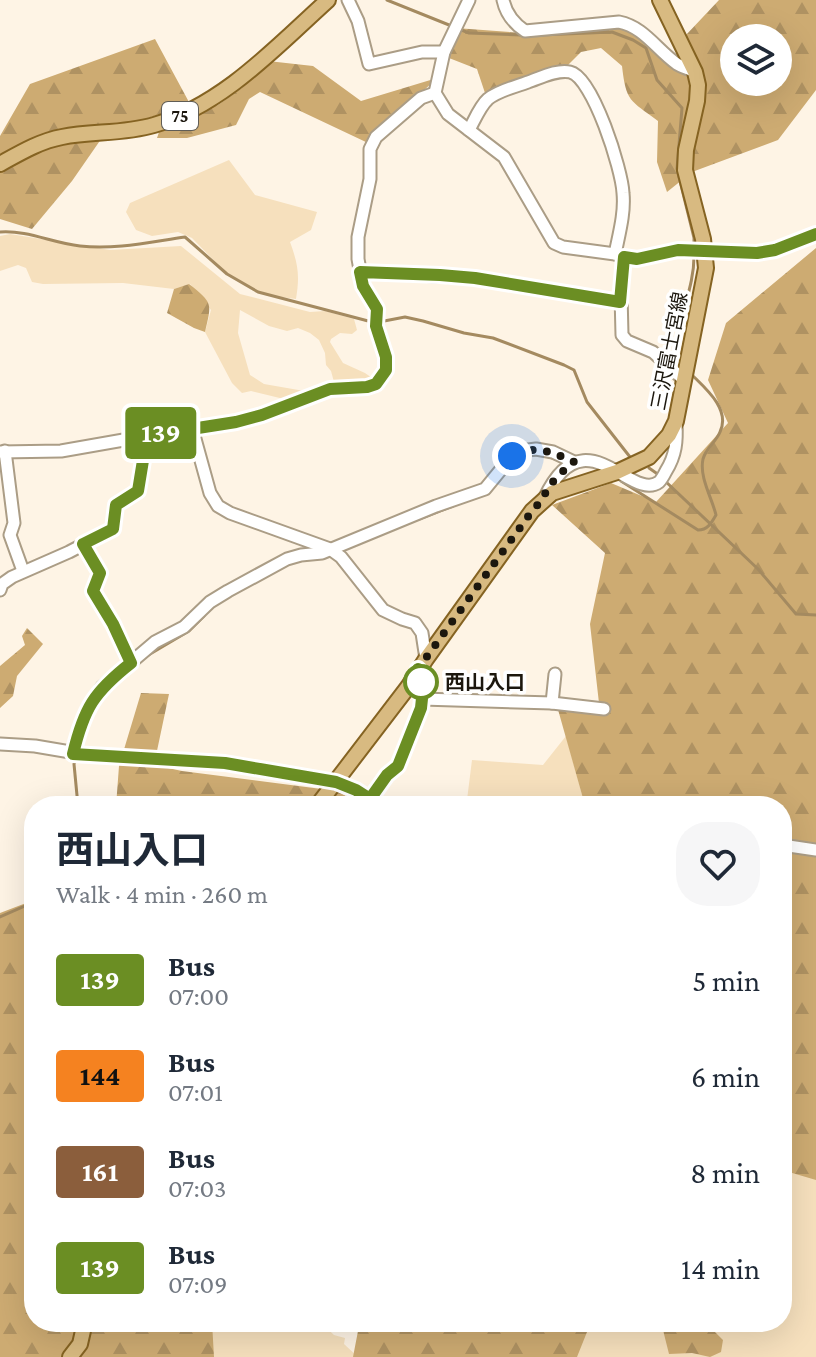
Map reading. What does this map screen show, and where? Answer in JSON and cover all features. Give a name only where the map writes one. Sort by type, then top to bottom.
[{"type":"main road","name":"75","points":[[0,164],[50,139],[139,129],[182,115],[203,104],[245,73],[328,0]]},
{"type":"main road","name":"三沢富士宮線","points":[[325,796],[408,687],[532,511],[552,493],[617,472],[649,457],[669,435],[676,421],[706,268],[699,250],[685,170],[698,85],[695,72],[660,0]]},
{"type":"main road","points":[[70,1357],[80,1344],[83,1332]]},
{"type":"street","points":[[348,0],[358,21],[369,64],[422,52],[444,52]]},
{"type":"street","points":[[469,0],[444,52],[435,93],[448,114],[504,157],[554,243],[637,259],[672,250],[757,253],[775,250],[816,234]]},
{"type":"street","points":[[503,0],[514,24],[525,31],[619,22],[631,25],[678,65],[695,72]]},
{"type":"street","points":[[469,130],[487,100],[500,92],[555,73],[569,71],[578,76],[600,111],[623,192],[620,255],[622,335],[627,341],[653,352],[686,373]]},
{"type":"street","points":[[23,571],[10,535],[14,523],[3,452],[61,451],[236,422],[330,389],[376,384],[386,370],[386,357],[376,326],[377,309],[363,286],[358,259],[358,237],[370,179],[370,149],[376,137],[421,98],[435,93]]},
{"type":"street","points":[[360,272],[475,278],[620,302]]},
{"type":"street","points":[[544,499],[559,475],[574,462],[584,460],[648,485],[662,477],[677,442],[676,421]]},
{"type":"street","points":[[192,428],[210,493],[218,506],[330,549],[341,557],[383,610],[415,623],[422,633],[421,708],[398,766],[387,775],[372,796]]},
{"type":"street","points":[[0,590],[2,584],[23,571],[113,529],[116,505],[138,491],[147,436]]},
{"type":"street","points":[[78,754],[82,721],[93,699],[111,679],[155,642],[184,627],[210,602],[228,591],[287,559],[322,553],[485,489],[512,456],[520,451],[536,449],[553,452],[574,462]]},
{"type":"street","points":[[83,544],[100,573],[93,591],[131,663]]},
{"type":"street","points":[[552,703],[555,674]]},
{"type":"street","points":[[422,699],[552,703],[604,709]]},
{"type":"street","points":[[0,744],[35,746],[78,754],[225,763],[336,782],[365,796]]},
{"type":"street","points":[[792,846],[816,850]]},
{"type":"shaded area","points":[[229,160],[255,195],[317,212],[311,230],[290,242],[298,270],[296,299],[265,295],[230,277],[192,238],[178,232],[152,236],[136,230],[126,212],[130,203]]},
{"type":"shaded area","points":[[10,234],[110,250],[181,246],[240,294],[310,312],[325,311],[354,319],[357,330],[352,334],[340,333],[330,342],[343,363],[375,380],[334,382],[319,340],[310,333],[298,328],[287,331],[269,326],[240,310],[238,333],[250,375],[264,384],[310,392],[288,400],[251,391],[242,393],[232,383],[205,332],[211,310],[190,284],[174,289],[123,283],[32,282],[26,268],[18,265],[0,271],[0,236]]},
{"type":"shaded area","points":[[566,736],[582,796],[468,796],[472,760],[543,765]]},
{"type":"shaded area","points":[[792,1150],[816,1151],[816,1357],[424,1357],[456,1332],[792,1332]]},
{"type":"shaded area","points":[[169,1332],[331,1332],[345,1338],[344,1344],[358,1357],[151,1357]]},
{"type":"green space","points":[[719,0],[816,0],[816,90],[778,140],[692,172],[667,192],[657,162],[658,121],[631,99],[625,87],[622,66],[601,48],[581,52],[561,72],[486,96],[477,69],[449,58],[456,28],[523,33],[619,22],[682,66],[693,67],[686,35]]},
{"type":"green space","points":[[155,39],[190,104],[106,132],[72,181],[32,229],[0,219],[0,136],[30,84]]},
{"type":"green space","points":[[268,61],[313,66],[361,101],[437,78],[368,143],[260,92],[249,99],[236,125],[187,138],[157,138],[160,129],[218,105],[242,88]]},
{"type":"green space","points":[[816,248],[816,1180],[792,1173],[792,796],[582,796],[557,706],[600,712],[590,624],[605,553],[552,505],[611,483],[656,502],[728,423],[708,380],[726,323]]},
{"type":"green space","points":[[189,284],[209,304],[205,332],[167,313],[174,289]]},
{"type":"green space","points":[[27,628],[43,644],[17,676],[13,696],[0,708],[0,666],[25,645],[22,636]]},
{"type":"green space","points":[[141,693],[169,694],[154,765],[337,791],[346,796],[117,796],[119,766]]},
{"type":"green space","points":[[24,904],[24,1332],[213,1332],[214,1357],[0,1357],[0,913]]},
{"type":"green space","points":[[358,1332],[587,1332],[577,1357],[353,1357]]},
{"type":"green space","points":[[664,1332],[715,1332],[723,1340],[721,1352],[710,1357],[692,1353],[669,1354]]},
{"type":"waterway","points":[[387,0],[469,33],[521,35]]},
{"type":"waterway","points":[[541,35],[612,32],[646,48],[657,80],[682,108],[677,169],[694,246]]},
{"type":"waterway","points":[[0,232],[93,247],[185,237],[227,274],[258,292],[372,322]]},
{"type":"waterway","points":[[681,361],[675,354],[676,341],[692,279],[694,253]]},
{"type":"waterway","points":[[379,322],[405,317],[493,338],[574,370],[587,402],[630,457]]},
{"type":"waterway","points":[[621,481],[698,530],[707,527],[713,520],[716,515],[702,466],[704,455],[720,432],[722,415],[715,400],[691,374]]},
{"type":"waterway","points":[[506,472],[525,457],[542,455],[559,460]]},
{"type":"waterway","points":[[649,468],[659,475]]},
{"type":"waterway","points":[[664,480],[758,569],[796,614],[816,615]]},
{"type":"waterway","points":[[419,519],[453,506]]},
{"type":"waterway","points":[[145,657],[189,631],[204,616]]},
{"type":"waterway","points":[[76,758],[77,796]]},
{"type":"waterway","points":[[0,917],[24,906]]},
{"type":"bus line","name":"139","points":[[365,796],[336,782],[225,763],[73,754],[82,721],[93,699],[102,687],[131,663],[93,591],[100,573],[83,544],[113,529],[116,505],[138,491],[147,436],[236,422],[330,389],[355,389],[376,384],[386,370],[386,357],[376,326],[377,309],[363,286],[360,272],[475,278],[620,302],[624,257],[646,258],[672,250],[757,253],[775,250],[816,234]]},
{"type":"bus line","name":"139","points":[[372,796],[387,775],[398,766],[421,708],[423,689],[418,669]]},
{"type":"place","name":"西山入口","points":[[421,682]]},
{"type":"route","points":[[421,682],[423,689],[418,669],[532,511],[544,499],[549,487],[574,462],[553,452],[536,449],[520,451],[512,456]]}]
